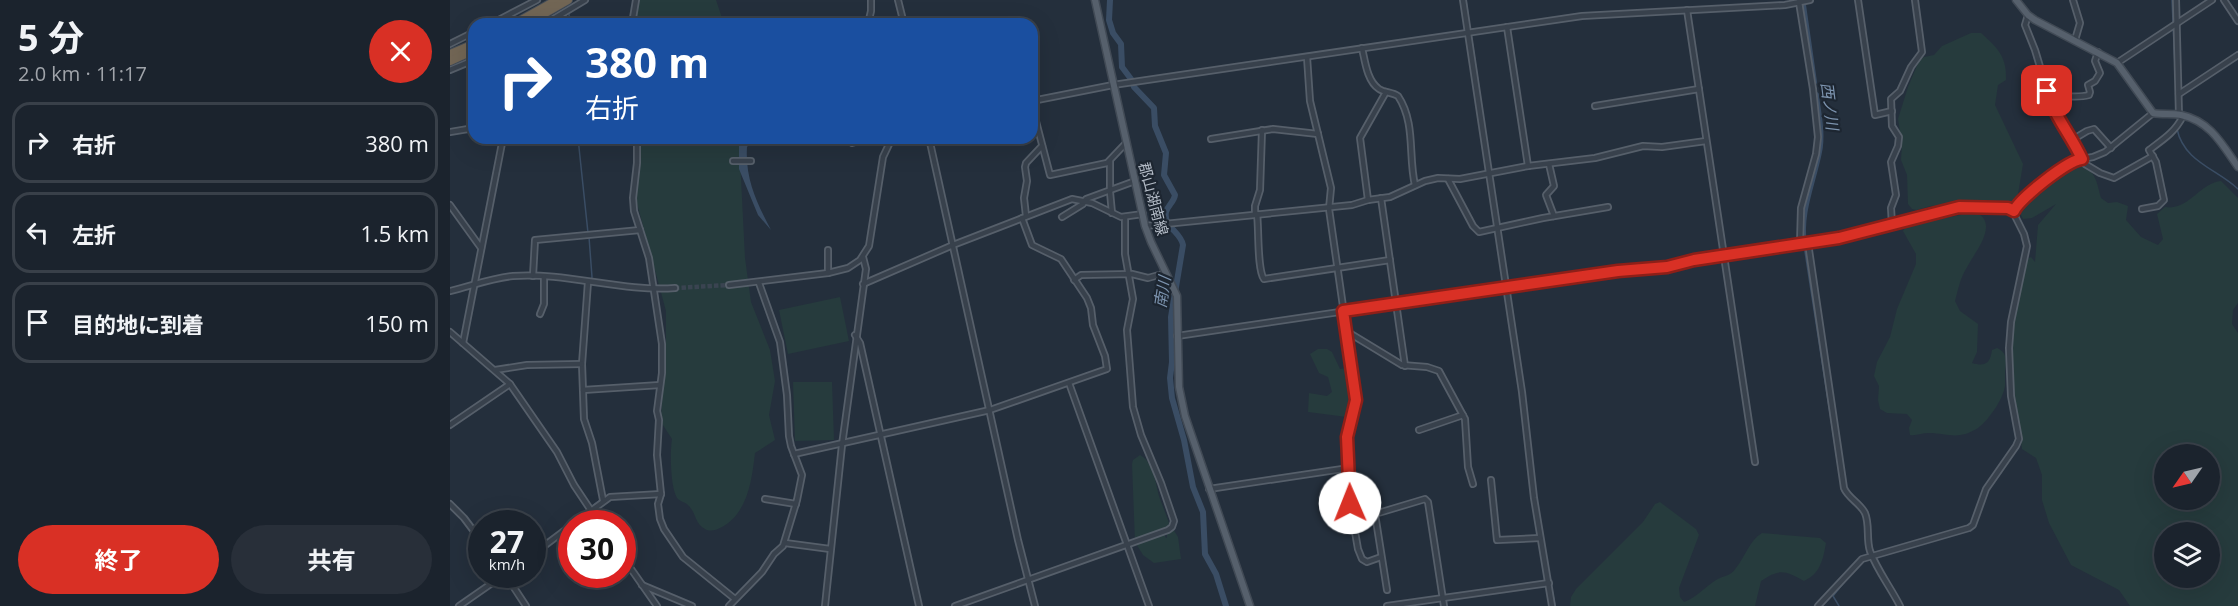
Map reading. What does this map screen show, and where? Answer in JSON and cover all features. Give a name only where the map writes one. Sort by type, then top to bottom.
[{"type":"highway","points":[[525,18],[557,0]]},
{"type":"highway","points":[[536,18],[568,0]]},
{"type":"highway","points":[[450,54],[468,46]]},
{"type":"highway","points":[[450,61],[468,53]]},
{"type":"main road","name":"郡山湖南線","points":[[1095,0],[1145,226],[1177,296],[1181,403],[1250,606]]},
{"type":"main road","points":[[2016,0],[2028,15],[2117,63],[2153,113],[2181,115],[2200,122],[2214,132],[2238,167]]},
{"type":"street","points":[[503,18],[537,0]]},
{"type":"street","points":[[555,18],[585,0]]},
{"type":"street","points":[[633,18],[636,0]]},
{"type":"street","points":[[870,18],[871,0]]},
{"type":"street","points":[[898,0],[902,18]]},
{"type":"street","points":[[1463,0],[1506,287],[1540,538],[1552,606]]},
{"type":"street","points":[[1038,99],[1113,85],[1582,16],[1810,0]]},
{"type":"street","points":[[1858,0],[1875,115],[1892,111]]},
{"type":"street","points":[[1892,225],[1891,208],[1896,195],[1891,161],[1899,141],[1892,126],[1891,99],[1900,91],[1911,67],[1922,52],[1915,0]]},
{"type":"street","points":[[2073,0],[2080,23],[2075,40]]},
{"type":"street","points":[[2142,209],[2158,206],[2164,200],[2150,149],[2168,137],[2181,115],[2176,0]]},
{"type":"street","points":[[2117,63],[2212,0]]},
{"type":"street","points":[[2224,0],[2238,21]]},
{"type":"street","points":[[1799,2],[1818,137],[1816,154],[1800,216],[1844,488],[1846,494],[1856,500],[1864,513],[1873,555],[1900,606]]},
{"type":"street","points":[[1687,10],[1755,462]]},
{"type":"street","points":[[2028,15],[2025,25],[2036,50],[2049,97],[2055,113],[2082,159],[2091,169],[2114,178],[2153,156]]},
{"type":"street","points":[[1507,27],[1528,166]]},
{"type":"street","points":[[450,44],[468,35]]},
{"type":"street","points":[[1362,48],[1366,68],[1378,88],[1395,93],[1400,98],[1408,122],[1415,185]]},
{"type":"street","points":[[2049,97],[2061,95],[2075,98],[2089,95],[2088,85],[2095,81],[2100,73],[2095,61],[2098,52]]},
{"type":"street","points":[[2179,94],[2238,55]]},
{"type":"street","points":[[1307,57],[1308,90],[1331,191],[1330,207],[1356,400],[1347,437],[1350,503],[1359,552],[1365,562],[1380,557]]},
{"type":"street","points":[[450,70],[468,62]]},
{"type":"street","points":[[1595,105],[1699,89]]},
{"type":"street","points":[[1368,200],[1360,137],[1386,92]]},
{"type":"street","points":[[2014,211],[2020,201],[2069,164],[2093,157],[2111,148],[2153,113]]},
{"type":"street","points":[[450,132],[468,129]]},
{"type":"street","points":[[2072,140],[2094,129],[2111,148]]},
{"type":"street","points":[[1210,139],[1262,130],[1318,134]]},
{"type":"street","points":[[1262,130],[1260,190],[1256,214],[1262,278],[1390,260]]},
{"type":"street","points":[[1038,133],[1050,175],[1110,161],[1126,143]]},
{"type":"street","points":[[1145,226],[1352,205],[1392,196],[1415,185],[1438,178],[1460,179],[1528,166],[1595,158],[1642,146],[1662,147],[1706,141]]},
{"type":"street","points":[[463,344],[502,144]]},
{"type":"street","points":[[637,144],[633,198],[649,258],[662,344],[656,450],[661,494],[658,504],[661,525],[681,554],[735,599]]},
{"type":"street","points":[[729,285],[828,273],[848,268],[863,257],[870,246],[883,157],[889,144]]},
{"type":"street","points":[[930,144],[1035,606]]},
{"type":"street","points":[[794,454],[990,410],[1107,369],[1108,365],[1093,325],[1092,308],[1060,259],[1032,245],[1024,217],[1027,181],[1025,167],[1027,161],[1041,146]]},
{"type":"street","points":[[733,161],[751,161]]},
{"type":"street","points":[[1110,161],[1112,213]]},
{"type":"street","points":[[1549,164],[1554,186],[1546,196],[1554,216]]},
{"type":"street","points":[[1448,179],[1477,232],[1608,207]]},
{"type":"street","points":[[1062,218],[1084,201],[1135,181]]},
{"type":"street","points":[[1382,198],[1405,366]]},
{"type":"street","points":[[863,284],[953,245],[1072,199],[1084,201],[1125,217],[1143,214]]},
{"type":"street","points":[[450,205],[481,248]]},
{"type":"street","points":[[1177,336],[1618,271],[1667,267],[1724,255],[1844,237],[1966,206],[2008,208],[2014,211],[2027,246],[2011,322],[2009,348],[2009,378],[2018,429],[2017,443],[1986,489],[1973,525],[1873,555],[1857,563],[1818,606]]},
{"type":"street","points":[[955,606],[1170,529],[1174,523],[1133,407],[1127,330],[1132,299],[1130,274],[1125,254],[1125,217]]},
{"type":"street","points":[[533,276],[535,240],[640,230]]},
{"type":"street","points":[[828,250],[828,273]]},
{"type":"street","points":[[825,606],[855,336],[866,266],[863,257]]},
{"type":"street","points":[[1074,280],[1081,275],[1130,274],[1148,278],[1166,273]]},
{"type":"street","points":[[450,291],[498,279],[533,276],[653,289],[675,288]]},
{"type":"street","points":[[540,314],[544,304],[544,278]]},
{"type":"street","points":[[588,282],[582,364],[584,418],[592,443],[603,500]]},
{"type":"street","points":[[729,606],[762,572],[770,559],[785,543],[802,475],[791,446],[787,424],[787,395],[780,342],[759,283]]},
{"type":"street","points":[[1346,331],[1405,366],[1427,366],[1437,369],[1464,415],[1467,428],[1468,467],[1473,484]]},
{"type":"street","points":[[450,332],[510,384],[557,452],[574,485],[590,509],[610,497],[661,494]]},
{"type":"street","points":[[855,336],[860,343],[919,606]]},
{"type":"street","points":[[495,370],[526,365],[582,364]]},
{"type":"street","points":[[1070,383],[1149,606]]},
{"type":"street","points":[[450,424],[510,384]]},
{"type":"street","points":[[583,390],[660,385]]},
{"type":"street","points":[[1419,430],[1464,415]]},
{"type":"street","points":[[1209,489],[1349,468]]},
{"type":"street","points":[[1491,480],[1497,540],[1540,538]]},
{"type":"street","points":[[765,499],[796,504]]},
{"type":"street","points":[[1387,590],[1374,517],[1376,512],[1425,499],[1428,502],[1444,606]]},
{"type":"street","points":[[450,504],[468,523]]},
{"type":"street","points":[[546,544],[558,535]]},
{"type":"street","points":[[785,543],[830,549]]},
{"type":"street","points":[[636,576],[657,606]]},
{"type":"street","points":[[1387,606],[1549,583]]},
{"type":"street","points":[[642,585],[692,606]]},
{"type":"street","points":[[459,606],[486,588]]},
{"type":"street","points":[[514,588],[526,606]]},
{"type":"green space","points":[[637,0],[716,0],[722,18],[635,18]]},
{"type":"green space","points":[[1971,33],[1981,33],[1987,38],[1997,48],[2005,65],[2006,80],[1998,85],[1995,105],[2023,164],[2018,194],[2010,204],[1931,206],[1912,209],[1908,204],[1907,175],[1901,160],[1902,144],[1898,119],[1908,87],[1919,61],[1924,57],[1934,55],[1942,46]]},
{"type":"green space","points":[[640,144],[739,144],[745,258],[751,302],[770,350],[775,381],[769,415],[775,440],[755,453],[747,494],[738,513],[731,521],[714,530],[702,527],[691,509],[678,499],[673,487],[672,439],[661,422],[666,353],[666,311],[635,196]]},
{"type":"green space","points":[[2081,163],[2097,182],[2101,198],[2108,203],[2117,202],[2128,206],[2126,220],[2141,237],[2158,245],[2163,239],[2157,214],[2165,207],[2181,205],[2206,186],[2221,181],[2238,198],[2238,303],[2233,310],[2232,324],[2238,333],[2238,606],[2130,606],[2119,590],[2071,565],[2049,523],[2042,500],[2042,475],[2036,458],[2022,449],[2011,369],[2011,339],[2027,259],[2031,257],[2035,262],[2038,225],[2056,204],[2032,218],[2023,219],[2020,213],[2023,204],[2074,164]]},
{"type":"green space","points":[[1975,212],[1986,223],[1986,231],[1962,277],[1955,301],[1960,311],[1978,324],[1977,352],[1972,363],[1986,363],[1992,350],[1997,348],[2005,355],[2004,391],[1991,415],[1971,432],[1958,435],[1928,433],[1910,435],[1909,428],[1912,420],[1907,414],[1887,413],[1880,409],[1879,386],[1874,376],[1877,362],[1890,337],[1897,309],[1916,264],[1916,254],[1903,231],[1906,226]]},
{"type":"green space","points":[[840,297],[849,341],[788,354],[779,310]]},
{"type":"green space","points":[[1318,349],[1327,349],[1332,352],[1340,369],[1347,368],[1353,401],[1347,417],[1308,412],[1309,393],[1327,396],[1332,392],[1328,377],[1319,373],[1310,354]]},
{"type":"green space","points":[[793,382],[832,382],[834,440],[795,441]]},
{"type":"green space","points":[[1140,455],[1152,468],[1169,523],[1165,537],[1167,538],[1167,531],[1173,529],[1178,537],[1181,559],[1154,563],[1143,555],[1135,542],[1132,464],[1133,460]]},
{"type":"green space","points":[[1660,502],[1696,529],[1699,535],[1679,588],[1680,597],[1684,602],[1716,580],[1731,573],[1754,540],[1762,533],[1820,538],[1826,543],[1822,561],[1814,574],[1804,581],[1782,572],[1761,581],[1755,606],[1570,606],[1571,597],[1576,589],[1643,522],[1655,504]]},
{"type":"water","points":[[739,144],[749,144],[747,147],[747,159],[750,180],[771,230],[758,215],[739,169]]},
{"type":"waterway","name":"南川","points":[[1110,0],[1109,20],[1113,33],[1121,44],[1122,67],[1134,87],[1154,108],[1155,126],[1166,153],[1164,175],[1175,195],[1166,212],[1167,222],[1182,240],[1183,245],[1171,317],[1172,398],[1184,440],[1193,487],[1203,512],[1205,554],[1216,574],[1226,606]]},
{"type":"waterway","points":[[1466,0],[1470,29]]},
{"type":"waterway","points":[[2172,0],[2176,88]]},
{"type":"waterway","name":"西ノ川","points":[[1803,5],[1814,82]]},
{"type":"waterway","points":[[569,14],[569,18]]},
{"type":"waterway","points":[[1471,34],[1496,204]]},
{"type":"waterway","name":"西ノ川","points":[[1804,245],[1803,221],[1820,145],[1816,95]]},
{"type":"waterway","points":[[2177,129],[2181,140],[2194,157],[2238,189]]},
{"type":"waterway","points":[[579,144],[588,233]]},
{"type":"waterway","points":[[1500,230],[1508,285]]},
{"type":"waterway","points":[[589,237],[592,277],[590,289]]},
{"type":"waterway","points":[[1804,245],[1842,491],[1850,499]]},
{"type":"waterway","points":[[1509,289],[1511,302]]},
{"type":"waterway","points":[[587,328],[589,303]]},
{"type":"waterway","points":[[1536,492],[1537,505]]},
{"type":"waterway","points":[[592,506],[600,500],[600,497]]},
{"type":"waterway","points":[[1860,509],[1864,518]]},
{"type":"waterway","points":[[1865,522],[1866,532]]},
{"type":"waterway","points":[[1546,557],[1555,606]]},
{"type":"waterway","points":[[1839,606],[1833,596],[1853,571]]},
{"type":"tunnel","points":[[675,288],[729,285]]},
{"type":"route","points":[[1350,503],[1347,437],[1356,400],[1343,311],[1618,271],[1667,267],[1688,261],[1839,238],[1959,207],[2011,208],[2014,211],[2020,201],[2069,164],[2082,159],[2057,118],[2047,91]]}]
